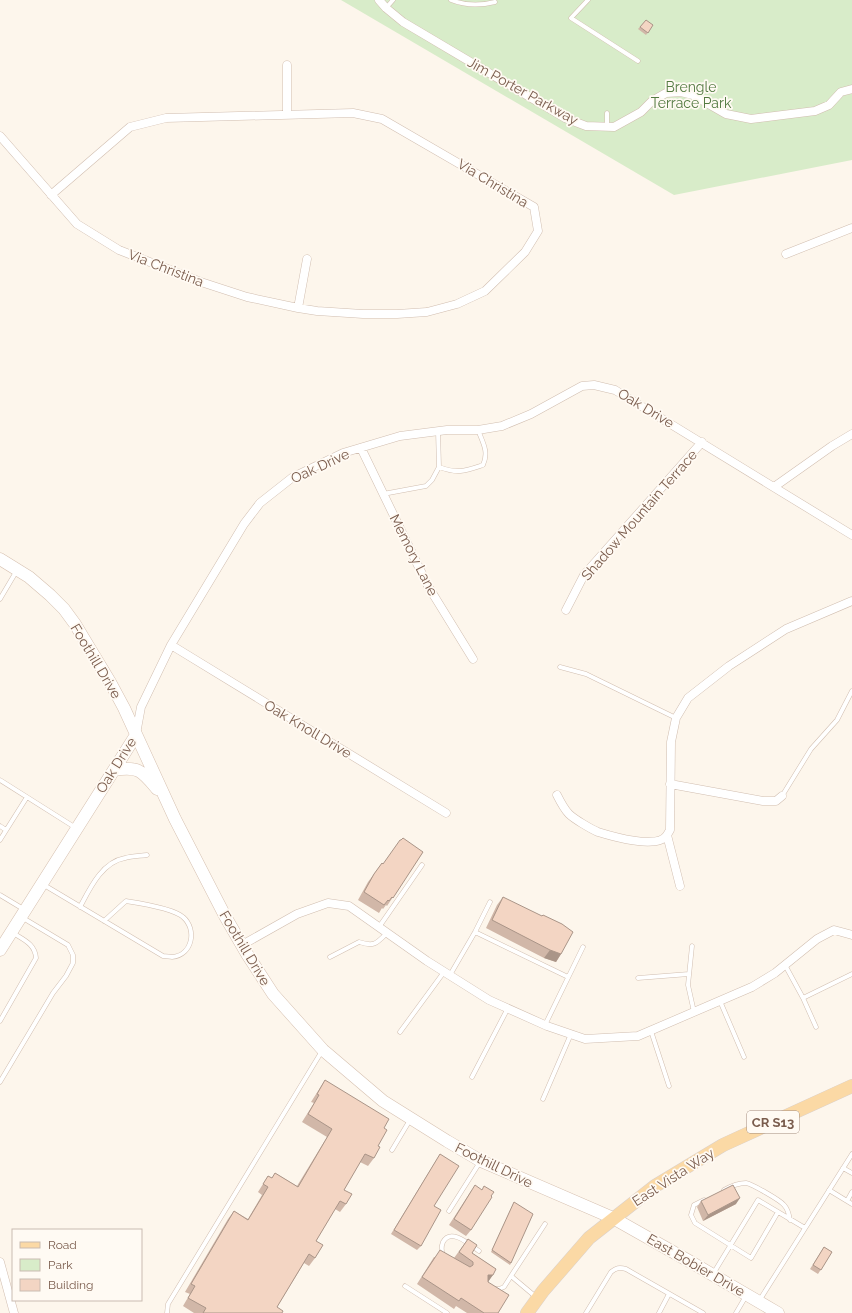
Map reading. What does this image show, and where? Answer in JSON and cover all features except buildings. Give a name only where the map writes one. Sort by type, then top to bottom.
[{"type":"main road","name":"East Vista Way","points":[[528,1313],[538,1298],[589,1238],[655,1186],[723,1144],[852,1086]]},
{"type":"street","name":"Jim Porter Parkway","points":[[380,0],[386,8],[403,22],[565,118],[586,126],[614,127],[641,112],[652,101],[666,93],[681,92],[693,95],[726,114],[751,119],[814,111],[829,105],[841,92],[852,89]]},
{"type":"street","points":[[287,65],[287,115]]},
{"type":"street","name":"Via Christina","points":[[0,136],[51,195],[77,224],[119,250],[200,282],[247,297],[298,308],[317,311],[397,314],[427,312],[456,304],[485,291],[525,252],[538,231],[534,207],[382,119],[353,113],[166,118],[130,127],[51,195]]},
{"type":"street","points":[[786,254],[852,228]]},
{"type":"street","points":[[298,308],[307,259]]},
{"type":"street","name":"Oak Drive","points":[[0,950],[136,735],[141,707],[171,645],[244,524],[260,503],[293,477],[343,453],[400,436],[438,431],[478,430],[502,426],[532,414],[582,386],[594,385],[615,390],[852,535]]},
{"type":"street","points":[[774,487],[832,446],[852,434]]},
{"type":"street","name":"Shadow Mountain Terrace","points":[[566,610],[584,575],[702,442]]},
{"type":"street","name":"Memory Lane","points":[[361,448],[428,586],[473,659]]},
{"type":"street","name":"Foothill Drive","points":[[0,559],[29,577],[64,609],[110,682],[181,832],[242,945],[274,994],[323,1050],[383,1102],[481,1161],[613,1218]]},
{"type":"street","points":[[556,795],[569,814],[596,831],[620,838],[653,842],[665,838],[670,830],[671,742],[676,718],[688,698],[729,666],[786,629],[852,601]]},
{"type":"street","name":"Oak Knoll Drive","points":[[171,645],[446,813]]},
{"type":"street","points":[[114,770],[133,768],[143,773],[166,799]]},
{"type":"street","points":[[670,784],[763,801],[776,802],[782,796]]},
{"type":"street","points":[[667,835],[680,886]]},
{"type":"street","points":[[242,945],[297,914],[328,903],[349,906],[387,933],[489,1000],[544,1026],[584,1039],[638,1036],[752,987],[775,973],[817,939],[834,930],[852,935]]},
{"type":"street","name":"East Bobier Drive","points":[[613,1218],[778,1313]]},
{"type":"street","points":[[0,1262],[14,1313]]},
{"type":"lane","points":[[386,8],[393,0]]},
{"type":"lane","points":[[451,0],[462,5],[483,5],[495,2]]},
{"type":"lane","points":[[588,0],[571,18],[638,61]]},
{"type":"lane","points":[[607,113],[607,126]]},
{"type":"lane","points":[[439,467],[447,470],[464,472],[483,465],[486,459],[486,450],[478,430]]},
{"type":"lane","points":[[383,494],[426,486],[432,480],[439,467],[438,431]]},
{"type":"lane","points":[[0,599],[17,570]]},
{"type":"lane","points":[[560,667],[586,674],[676,718]]},
{"type":"lane","points":[[782,796],[811,749],[837,720],[852,691]]},
{"type":"lane","points":[[0,780],[77,828]]},
{"type":"lane","points":[[0,840],[26,797]]},
{"type":"lane","points":[[0,826],[6,830]]},
{"type":"lane","points":[[80,907],[100,873],[109,866],[123,858],[147,855]]},
{"type":"lane","points":[[379,927],[422,865]]},
{"type":"lane","points":[[42,884],[80,907],[163,956],[172,957],[182,954],[192,939],[190,927],[182,916],[166,909],[139,902],[126,901],[104,921]]},
{"type":"lane","points":[[0,895],[68,945],[73,955],[73,963],[66,976],[53,993],[0,1082]]},
{"type":"lane","points":[[400,1032],[447,973],[475,932],[490,902]]},
{"type":"lane","points":[[0,1021],[36,958],[36,952],[32,945],[11,932]]},
{"type":"lane","points":[[475,932],[568,977]]},
{"type":"lane","points":[[330,957],[359,942],[368,945],[377,943],[387,933]]},
{"type":"lane","points":[[692,946],[688,985],[694,1012]]},
{"type":"lane","points":[[544,1026],[583,947]]},
{"type":"lane","points":[[785,965],[803,998],[816,1027]]},
{"type":"lane","points":[[638,978],[689,974]]},
{"type":"lane","points":[[803,998],[852,974]]},
{"type":"lane","points":[[719,1001],[744,1057]]},
{"type":"lane","points":[[472,1077],[508,1008]]},
{"type":"lane","points":[[651,1030],[669,1086]]},
{"type":"lane","points":[[543,1099],[571,1034]]},
{"type":"lane","points":[[167,1313],[168,1304],[323,1050]]},
{"type":"lane","points":[[392,1150],[411,1119]]},
{"type":"lane","points":[[758,1302],[852,1154]]},
{"type":"lane","points":[[449,1211],[481,1161]]},
{"type":"lane","points":[[843,1168],[852,1173]]},
{"type":"lane","points":[[720,1192],[732,1185],[745,1183],[752,1184],[783,1204],[788,1210],[790,1220]]},
{"type":"lane","points":[[829,1190],[852,1204]]},
{"type":"lane","points":[[847,1201],[852,1192]]},
{"type":"lane","points":[[707,1198],[694,1205],[690,1215],[695,1223],[752,1258],[778,1212]]},
{"type":"lane","points":[[713,1275],[758,1200],[804,1228]]},
{"type":"lane","points":[[490,1286],[499,1290],[504,1287],[545,1224]]},
{"type":"lane","points":[[448,1259],[443,1256],[441,1249],[446,1238],[451,1236],[456,1236],[479,1251]]},
{"type":"lane","points":[[586,1313],[611,1272],[620,1267],[702,1313]]},
{"type":"lane","points":[[511,1276],[538,1298]]},
{"type":"lane","points":[[405,1286],[447,1313]]},
{"type":"lane","points":[[659,1313],[669,1294]]},
{"type":"lane","points":[[736,1313],[747,1295]]},
{"type":"green space","name":"Brengle Terrace Park","points":[[341,0],[852,0],[852,160],[674,195]]}]
